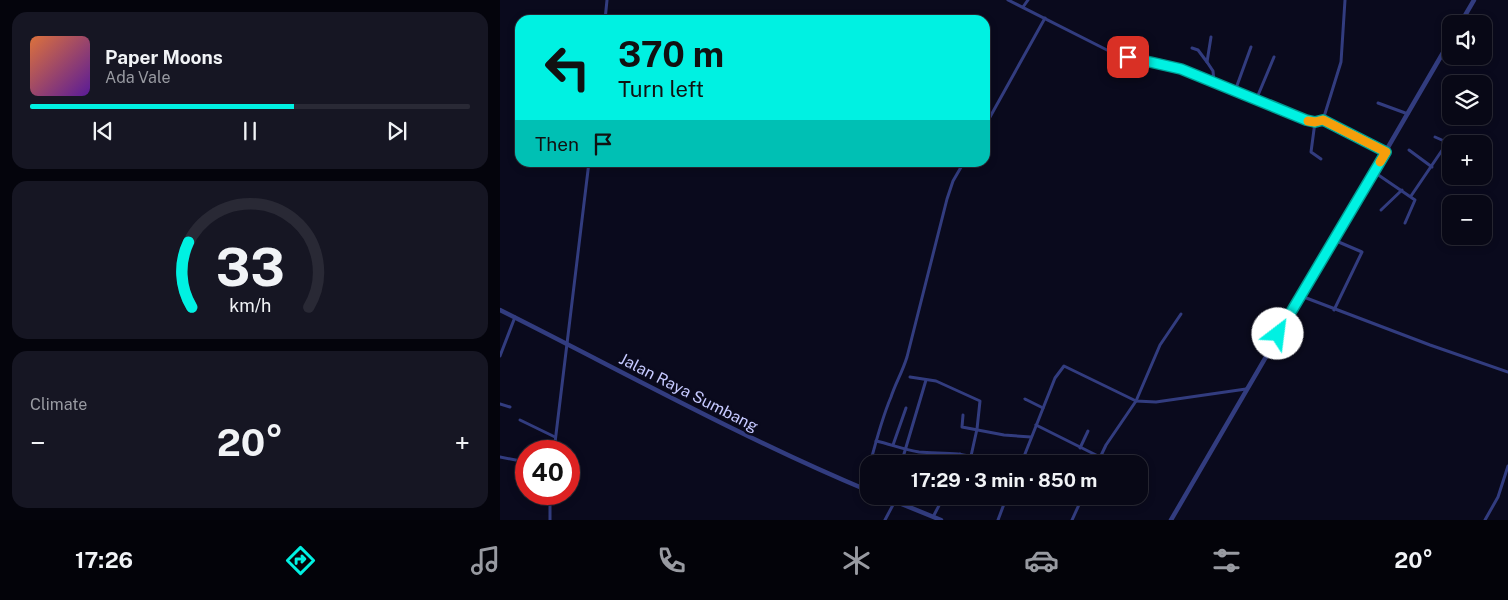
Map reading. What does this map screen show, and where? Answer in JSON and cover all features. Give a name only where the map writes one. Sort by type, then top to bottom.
[{"type":"street","points":[[606,15],[607,0]]},
{"type":"street","points":[[1008,0],[1109,51],[1181,69],[1315,122],[1323,120],[1386,152]]},
{"type":"street","points":[[1024,7],[1028,0]]},
{"type":"street","points":[[1323,120],[1341,62],[1346,0]]},
{"type":"street","points":[[1465,15],[1474,0]]},
{"type":"street","points":[[990,117],[1045,18]]},
{"type":"street","points":[[1207,62],[1211,37]]},
{"type":"street","points":[[1192,48],[1198,50],[1213,71],[1214,82]]},
{"type":"street","points":[[1235,91],[1251,48]]},
{"type":"street","points":[[1171,520],[1284,323],[1442,55]]},
{"type":"street","points":[[1256,100],[1274,57]]},
{"type":"street","points":[[1378,103],[1408,114]]},
{"type":"street","points":[[1315,122],[1311,152],[1321,159]]},
{"type":"street","points":[[1435,138],[1442,140]]},
{"type":"street","points":[[1409,150],[1432,166]]},
{"type":"street","points":[[1411,196],[1442,152]]},
{"type":"street","points":[[555,440],[588,167]]},
{"type":"street","points":[[872,455],[896,383],[900,380],[918,318],[952,182],[961,167]]},
{"type":"street","points":[[1374,172],[1411,196],[1415,202],[1406,223]]},
{"type":"street","points":[[1381,210],[1402,190]]},
{"type":"street","points":[[1334,240],[1362,252],[1334,310]]},
{"type":"street","points":[[1301,296],[1334,310],[1508,372]]},
{"type":"street","name":"Jalan Raya Sumbang","points":[[500,310],[733,428],[860,487]]},
{"type":"street","points":[[1101,455],[1136,402],[1160,345],[1181,314]]},
{"type":"street","points":[[500,356],[502,343],[515,317]]},
{"type":"street","points":[[1024,455],[1058,370],[1064,366],[1136,402],[1156,402],[1246,389]]},
{"type":"street","points":[[910,377],[949,385],[979,400],[977,429],[971,455]]},
{"type":"street","points":[[903,455],[926,380]]},
{"type":"street","points":[[1025,399],[1043,408]]},
{"type":"street","points":[[500,404],[510,407]]},
{"type":"street","points":[[893,445],[906,408]]},
{"type":"street","points":[[964,415],[962,426],[1004,435],[1031,437]]},
{"type":"street","points":[[520,420],[555,437]]},
{"type":"street","points":[[1036,425],[1096,455]]},
{"type":"street","points":[[1080,448],[1088,431]]},
{"type":"street","points":[[876,441],[920,452],[966,455]]},
{"type":"street","points":[[500,457],[515,460]]},
{"type":"street","points":[[1486,518],[1498,497],[1508,466]]},
{"type":"street","points":[[550,505],[550,518]]},
{"type":"street","points":[[885,520],[891,505]]},
{"type":"street","points":[[905,505],[930,518],[941,520]]},
{"type":"street","points":[[930,518],[938,505]]},
{"type":"street","points":[[998,520],[1004,505]]},
{"type":"street","points":[[1072,520],[1079,505]]},
{"type":"slow traffic","points":[[1308,121],[1323,120],[1386,152],[1380,162]]},
{"type":"route","points":[[1128,57],[1181,69],[1311,122],[1323,120],[1386,152],[1278,334]]}]
